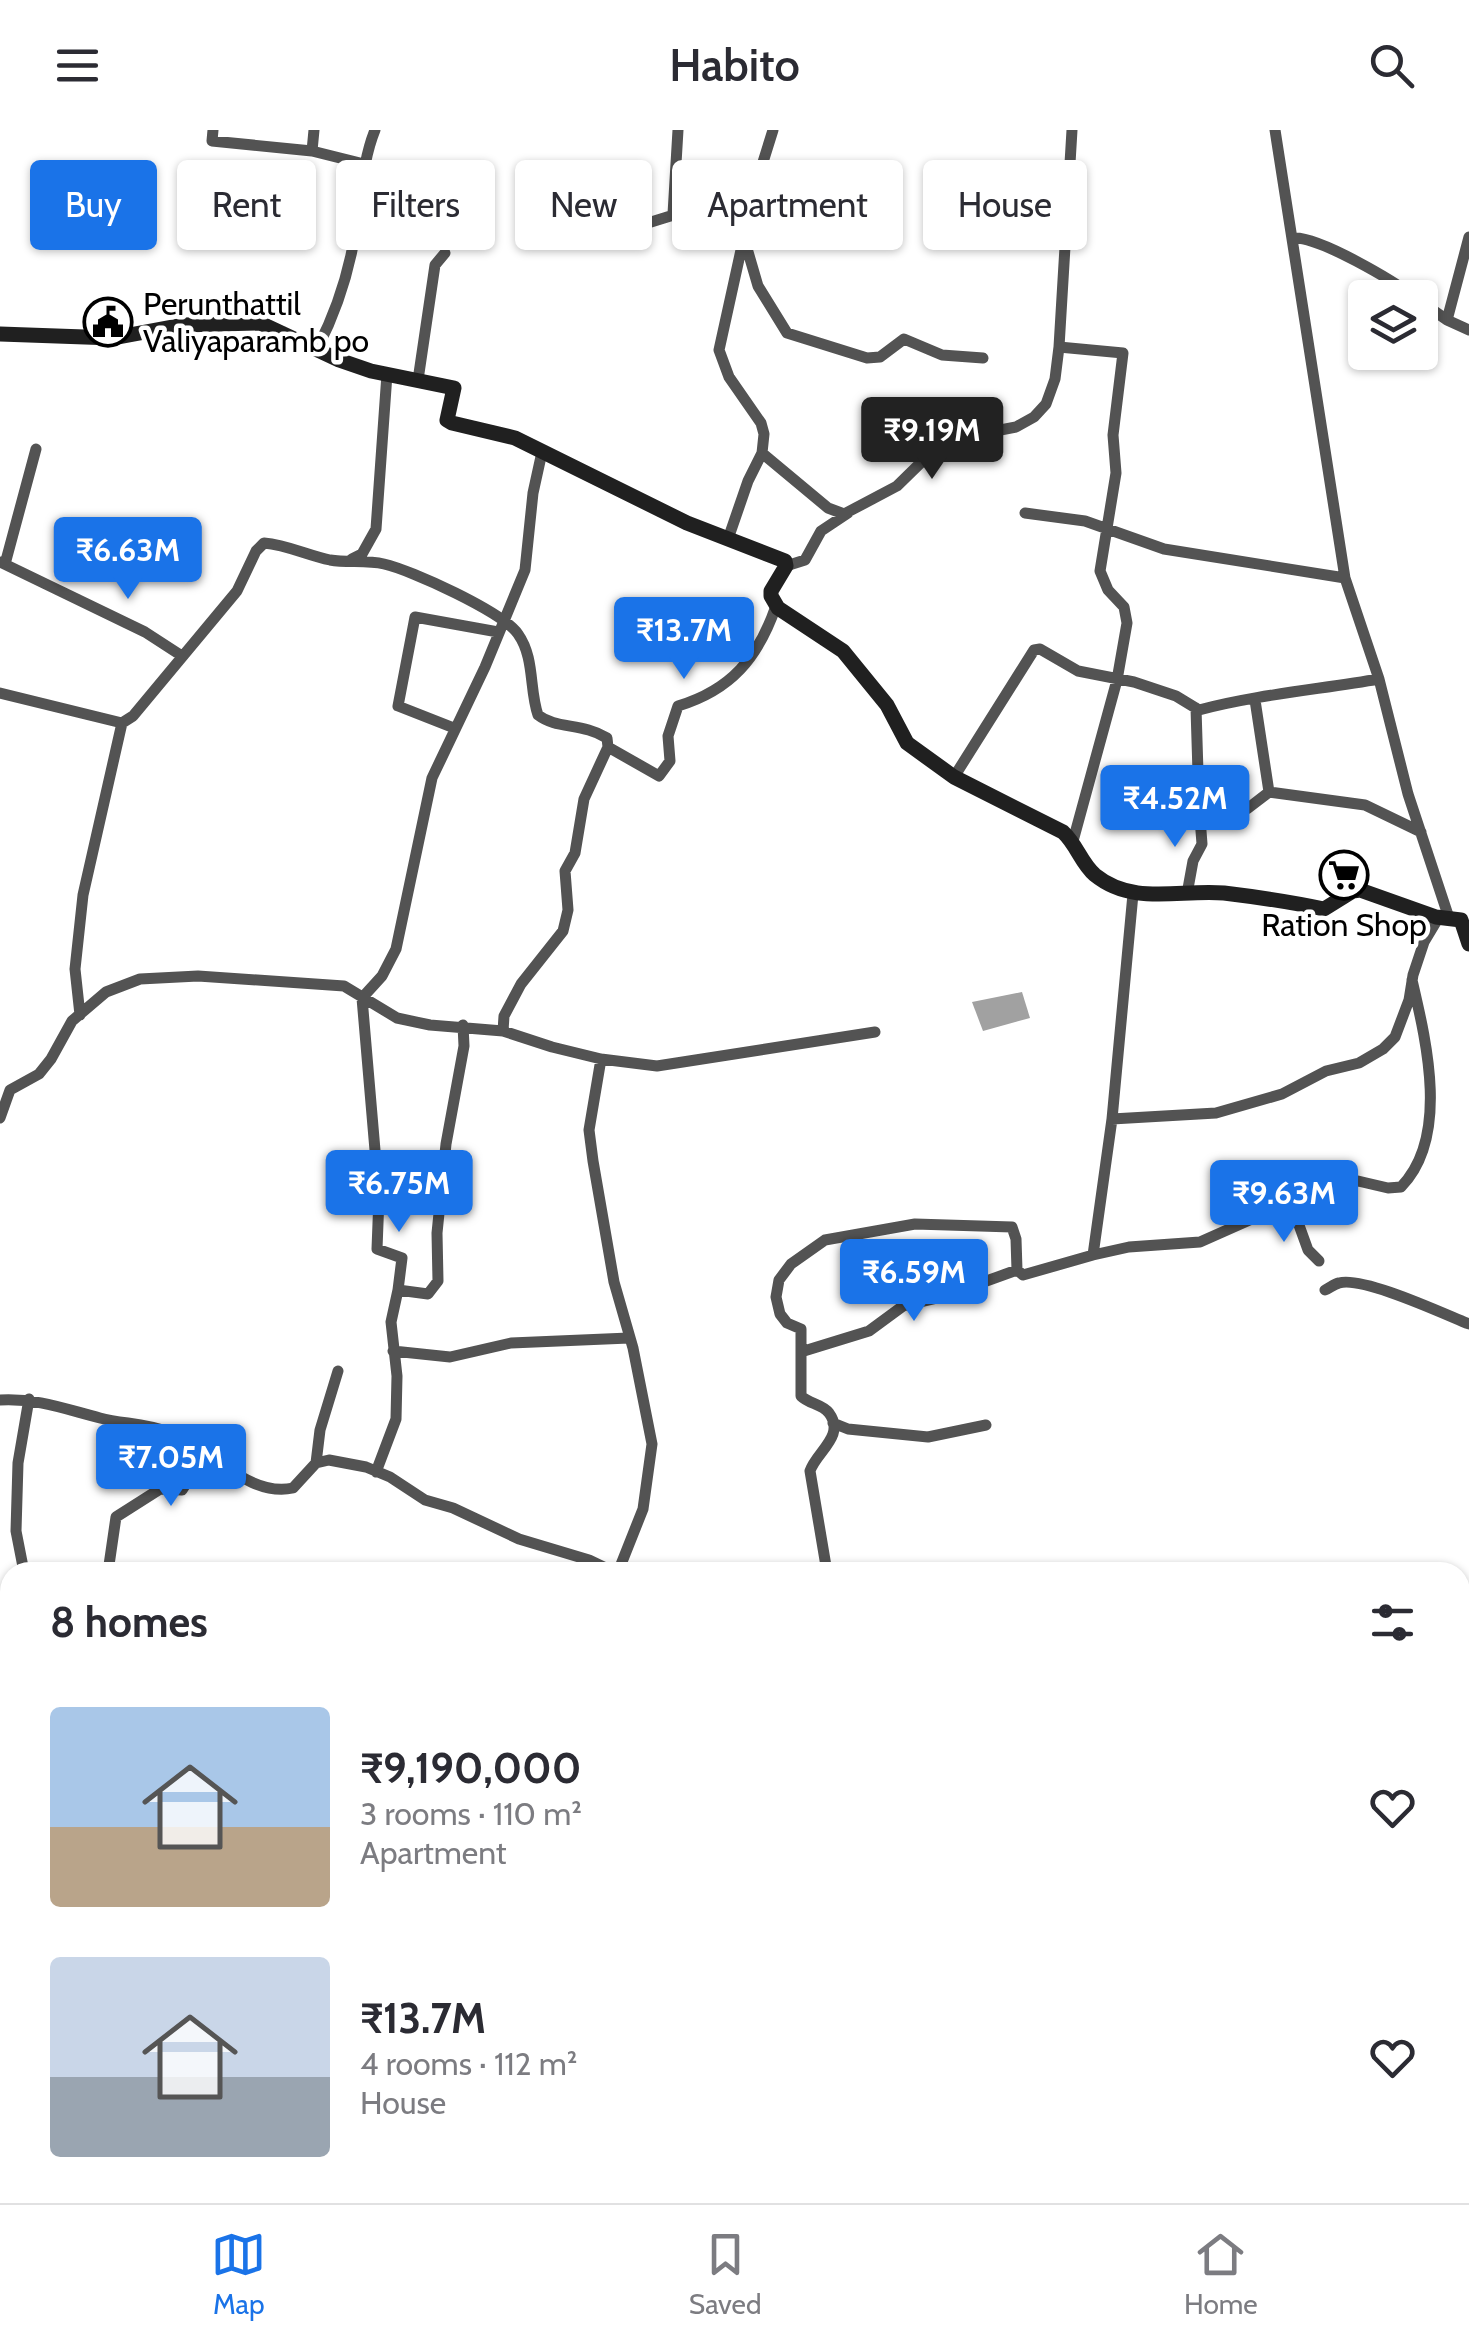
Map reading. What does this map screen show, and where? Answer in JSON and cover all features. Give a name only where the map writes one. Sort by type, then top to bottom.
[{"type":"main road","points":[[0,334],[113,338],[183,325],[260,323],[339,360],[454,388],[448,412],[452,424],[514,438],[688,524],[785,561],[786,566],[771,591],[776,606],[843,651],[887,705],[907,743],[954,777],[1063,832],[1097,877],[1133,894],[1220,892],[1324,909],[1360,890],[1455,919],[1469,944]]},
{"type":"street","points":[[312,151],[314,130]]},
{"type":"street","points":[[365,160],[374,130]]},
{"type":"street","points":[[676,160],[678,130]]},
{"type":"street","points":[[765,160],[773,130]]},
{"type":"street","points":[[786,566],[805,560],[821,532],[896,486],[942,441],[1016,427],[1034,417],[1046,404],[1055,379],[1059,346],[1072,130]]},
{"type":"street","points":[[1112,1119],[1216,1113],[1282,1094],[1326,1072],[1359,1064],[1395,1036],[1424,942],[1455,919],[1421,832],[1379,678],[1346,578],[1275,130]]},
{"type":"street","points":[[211,134],[348,160]]},
{"type":"street","points":[[1447,320],[1469,237]]},
{"type":"street","points":[[1294,238],[1310,239],[1392,280]]},
{"type":"street","points":[[318,348],[343,286],[351,250]]},
{"type":"street","points":[[728,539],[748,480],[762,453],[762,423],[729,378],[718,350],[743,250]]},
{"type":"street","points":[[748,250],[758,286],[787,333],[867,358],[880,357],[904,339],[942,355],[983,358]]},
{"type":"street","points":[[418,380],[435,265],[445,252]]},
{"type":"street","points":[[1438,313],[1469,330]]},
{"type":"street","points":[[1059,346],[1123,353],[1113,435],[1116,473],[1100,570],[1108,590],[1124,607],[1127,624],[1117,680],[1073,842]]},
{"type":"street","points":[[350,560],[362,554],[376,528],[387,374]]},
{"type":"street","points":[[36,449],[2,563],[145,632],[182,656]]},
{"type":"street","points":[[376,1472],[396,1419],[392,1322],[402,1258],[377,1249],[379,1197],[362,998],[382,976],[396,949],[432,778],[526,570],[533,493],[542,452]]},
{"type":"street","points":[[762,453],[828,508],[848,513]]},
{"type":"street","points":[[1025,513],[1084,521],[1164,549],[1346,578]]},
{"type":"street","points":[[80,1015],[75,970],[83,896],[122,723],[133,716],[237,591],[256,551],[264,543],[283,544],[335,561],[386,564],[503,618],[518,634],[528,655],[538,716],[588,728],[607,738],[608,748],[584,799],[576,853],[565,871],[568,910],[563,931],[521,984],[504,1016],[503,1031]]},
{"type":"street","points":[[608,748],[659,776],[670,761],[668,736],[678,706],[706,697],[739,673],[763,636],[776,606]]},
{"type":"street","points":[[454,728],[398,706],[415,616],[498,632]]},
{"type":"street","points":[[954,777],[1034,650],[1040,649],[1078,670],[1176,696],[1196,708],[1379,678]]},
{"type":"street","points":[[0,693],[122,723]]},
{"type":"street","points":[[1255,700],[1269,792]]},
{"type":"street","points":[[1187,894],[1193,861],[1202,844],[1196,708]]},
{"type":"street","points":[[1199,806],[1247,809],[1269,792],[1364,806],[1421,832]]},
{"type":"street","points":[[1093,1255],[1112,1119],[1133,894]]},
{"type":"street","points":[[0,1118],[5,1088],[39,1074],[72,1022],[106,992],[140,979],[198,976],[344,986],[397,1018],[503,1031],[552,1048],[657,1066],[875,1032]]},
{"type":"street","points":[[804,1351],[869,1332],[904,1306],[1017,1270],[1028,1275],[1130,1247],[1200,1242],[1333,1182],[1358,1181],[1402,1188],[1413,1176],[1423,1149],[1430,1084],[1424,1031],[1412,980]]},
{"type":"street","points":[[398,1290],[428,1294],[438,1281],[442,1180],[464,1046],[463,1025]]},
{"type":"street","points":[[601,1058],[590,1130],[614,1282],[652,1444],[643,1509],[620,1562]]},
{"type":"street","points":[[1291,1204],[1308,1250],[1319,1262]]},
{"type":"street","points":[[986,1425],[928,1437],[833,1423],[822,1407],[801,1396],[802,1330],[786,1323],[780,1314],[776,1296],[779,1280],[791,1264],[825,1240],[916,1224],[1008,1226],[1016,1239],[1017,1270]]},
{"type":"street","points":[[1325,1290],[1341,1282],[1358,1283],[1469,1324]]},
{"type":"street","points":[[393,1351],[450,1356],[511,1343],[629,1338]]},
{"type":"street","points":[[316,1463],[320,1430],[338,1372]]},
{"type":"street","points":[[0,1400],[29,1399],[102,1418],[144,1423],[193,1445],[255,1486],[280,1492],[293,1488],[316,1463],[329,1460],[376,1472],[426,1500],[453,1508],[518,1539],[594,1562]]},
{"type":"street","points":[[22,1562],[16,1531],[18,1463],[29,1399]]},
{"type":"street","points":[[825,1562],[810,1471],[832,1440],[833,1423]]},
{"type":"street","points":[[109,1562],[116,1517],[160,1490],[182,1490],[189,1479],[193,1445]]},
{"type":"shaded area","points":[[1022,992],[1030,1018],[983,1031],[972,1002]]},
{"type":"place","name":"Perunthattil Valiyaparamb po","points":[[108,322]]},
{"type":"place","name":"Ration Shop","points":[[1344,875]]}]
